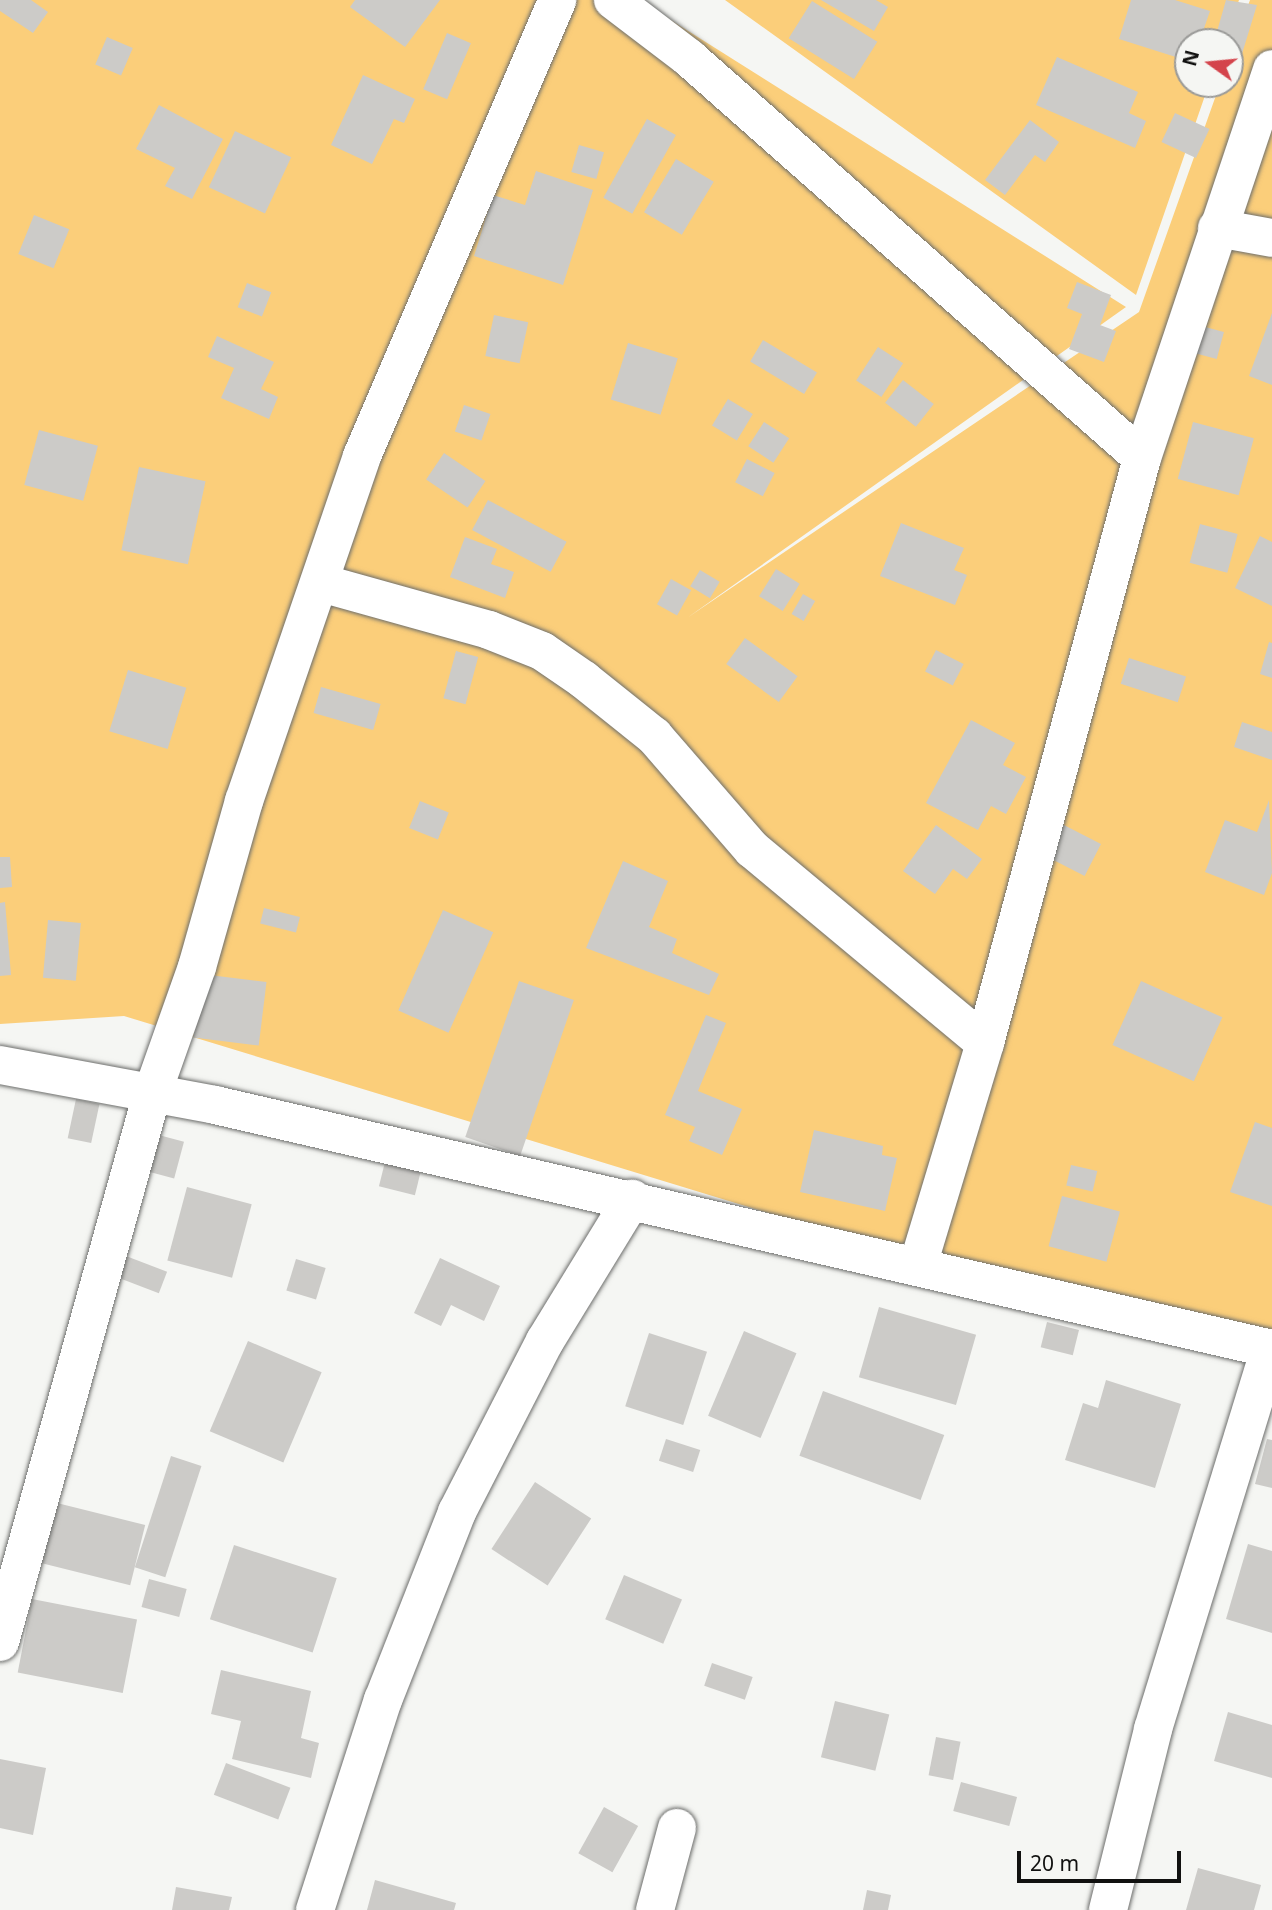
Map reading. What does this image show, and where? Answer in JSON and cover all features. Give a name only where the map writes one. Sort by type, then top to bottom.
[{"type":"street","points":[[0,1642],[152,1094],[362,456],[422,306],[557,0]]},
{"type":"street","points":[[613,0],[689,58],[1142,458]]},
{"type":"street","points":[[918,1265],[985,1043],[1142,458],[1272,69]]},
{"type":"street","points":[[1217,228],[1272,238]]},
{"type":"street","points":[[321,583],[542,650],[654,736],[752,849],[985,1043]]},
{"type":"street","points":[[0,1065],[152,1094],[632,1199],[1271,1349],[1153,1729],[1108,1910]]},
{"type":"street","points":[[315,1910],[383,1700],[457,1512],[545,1340],[632,1199]]},
{"type":"street","points":[[655,1910],[677,1828]]},
{"type":"shaded area","points":[[0,0],[639,0],[1126,307],[687,618],[1139,312],[1215,98],[1244,98],[1244,28],[1240,28],[1250,0],[1272,0],[1272,1367],[124,1016],[0,1024]]},
{"type":"shaded area","points":[[725,0],[1239,0],[1229,28],[1174,28],[1174,98],[1204,98],[1136,295]]},
{"type":"building","points":[[0,0],[31,0],[48,12],[33,33],[0,11]]},
{"type":"building","points":[[355,0],[440,0],[405,47],[350,7]]},
{"type":"building","points":[[821,0],[876,0],[888,7],[874,31]]},
{"type":"building","points":[[1131,0],[1175,0],[1210,11],[1204,28],[1174,28],[1174,56],[1119,39]]},
{"type":"building","points":[[1226,0],[1257,5],[1244,47],[1244,28],[1218,28]]},
{"type":"building","points":[[812,1],[877,42],[854,79],[789,38]]},
{"type":"building","points":[[447,33],[471,43],[447,99],[423,89]]},
{"type":"building","points":[[107,37],[133,48],[121,76],[95,65]]},
{"type":"building","points":[[1057,57],[1138,92],[1129,113],[1146,121],[1135,148],[1036,105]]},
{"type":"building","points":[[363,75],[415,99],[404,123],[394,119],[372,164],[331,145]]},
{"type":"building","points":[[159,105],[223,139],[192,199],[165,186],[175,168],[136,149]]},
{"type":"building","points":[[1175,113],[1209,129],[1196,158],[1161,142]]},
{"type":"building","points":[[647,119],[676,135],[632,214],[603,198]]},
{"type":"building","points":[[1030,120],[1059,142],[1045,162],[1035,155],[1005,195],[985,180]]},
{"type":"building","points":[[235,131],[291,157],[265,213],[209,187]]},
{"type":"building","points":[[579,145],[604,152],[596,179],[571,172]]},
{"type":"building","points":[[676,159],[714,182],[682,235],[644,212]]},
{"type":"building","points":[[536,171],[593,190],[563,285],[474,256],[493,195],[525,205]]},
{"type":"building","points":[[34,215],[69,229],[53,268],[18,254]]},
{"type":"building","points":[[1077,282],[1111,295],[1100,325],[1116,331],[1104,362],[1069,349],[1082,314],[1067,308]]},
{"type":"building","points":[[247,283],[271,292],[262,317],[238,307]]},
{"type":"building","points":[[1272,313],[1272,385],[1249,376]]},
{"type":"building","points":[[494,315],[528,322],[520,363],[485,356]]},
{"type":"building","points":[[1194,324],[1224,332],[1217,359],[1187,351]]},
{"type":"building","points":[[217,336],[274,362],[261,389],[278,397],[269,419],[221,398],[234,368],[208,357]]},
{"type":"building","points":[[763,340],[817,372],[804,394],[750,361]]},
{"type":"building","points":[[628,343],[678,358],[660,415],[611,399]]},
{"type":"building","points":[[878,347],[903,363],[881,397],[856,381]]},
{"type":"building","points":[[903,380],[934,404],[916,427],[885,403]]},
{"type":"building","points":[[728,399],[753,414],[737,441],[712,426]]},
{"type":"building","points":[[464,405],[490,414],[481,441],[455,431]]},
{"type":"building","points":[[764,422],[789,438],[773,463],[748,446]]},
{"type":"building","points":[[1193,422],[1254,438],[1239,495],[1178,479]]},
{"type":"building","points":[[39,430],[98,446],[83,501],[24,485]]},
{"type":"building","points":[[444,453],[485,481],[468,507],[426,480]]},
{"type":"building","points":[[747,459],[775,473],[763,496],[735,482]]},
{"type":"building","points":[[139,467],[206,481],[188,564],[121,550]]},
{"type":"building","points":[[488,500],[567,542],[551,572],[472,530]]},
{"type":"building","points":[[901,523],[964,548],[954,570],[967,575],[955,605],[880,576]]},
{"type":"building","points":[[1200,524],[1238,534],[1227,573],[1190,563]]},
{"type":"building","points":[[1260,536],[1272,542],[1272,606],[1235,588]]},
{"type":"building","points":[[465,537],[497,549],[491,564],[514,572],[505,598],[450,577]]},
{"type":"building","points":[[776,569],[800,584],[783,611],[759,596]]},
{"type":"building","points":[[700,570],[720,582],[710,598],[690,586]]},
{"type":"building","points":[[671,579],[691,590],[677,616],[657,604]]},
{"type":"building","points":[[803,594],[815,601],[804,621],[792,614]]},
{"type":"building","points":[[745,638],[798,676],[779,702],[726,664]]},
{"type":"building","points":[[1269,642],[1272,643],[1272,678],[1260,674]]},
{"type":"building","points":[[936,650],[964,664],[953,685],[925,671]]},
{"type":"building","points":[[456,651],[478,657],[466,704],[443,698]]},
{"type":"building","points":[[1129,658],[1186,677],[1178,702],[1121,684]]},
{"type":"building","points":[[128,670],[186,688],[168,749],[109,731]]},
{"type":"building","points":[[321,687],[381,704],[373,730],[314,713]]},
{"type":"building","points":[[971,720],[1015,743],[1003,765],[1026,777],[1006,814],[991,806],[978,830],[926,803]]},
{"type":"building","points":[[1242,722],[1272,732],[1272,760],[1234,747]]},
{"type":"building","points":[[1269,800],[1272,873],[1264,895],[1205,872],[1225,820],[1257,832]]},
{"type":"building","points":[[420,801],[449,813],[438,840],[409,828]]},
{"type":"building","points":[[1060,823],[1101,844],[1085,876],[1044,855]]},
{"type":"building","points":[[936,825],[982,859],[967,879],[953,869],[935,894],[903,871]]},
{"type":"building","points":[[0,857],[10,857],[12,887],[0,888]]},
{"type":"building","points":[[623,861],[668,881],[649,927],[677,939],[672,953],[719,974],[709,995],[586,948]]},
{"type":"building","points":[[5,902],[11,975],[0,976],[0,903]]},
{"type":"building","points":[[264,908],[300,917],[296,932],[260,924]]},
{"type":"building","points":[[443,910],[493,932],[449,1033],[398,1010]]},
{"type":"building","points":[[48,920],[81,923],[76,981],[43,978]]},
{"type":"building","points":[[201,974],[267,982],[259,1046],[193,1038]]},
{"type":"building","points":[[519,981],[574,1000],[520,1156],[465,1137]]},
{"type":"building","points":[[1141,981],[1222,1017],[1194,1081],[1113,1045]]},
{"type":"building","points":[[706,1015],[726,1023],[698,1091],[742,1109],[722,1155],[689,1141],[695,1127],[665,1115]]},
{"type":"building","points":[[76,1099],[99,1104],[91,1143],[68,1138]]},
{"type":"building","points":[[1255,1122],[1272,1128],[1272,1206],[1230,1192]]},
{"type":"building","points":[[814,1130],[883,1146],[882,1155],[897,1158],[885,1211],[800,1192]]},
{"type":"building","points":[[155,1134],[184,1142],[174,1178],[145,1171]]},
{"type":"building","points":[[385,1162],[421,1171],[415,1195],[379,1186]]},
{"type":"building","points":[[1071,1165],[1097,1171],[1093,1192],[1066,1185]]},
{"type":"building","points":[[187,1187],[252,1204],[232,1278],[167,1260]]},
{"type":"building","points":[[1062,1196],[1120,1212],[1106,1262],[1049,1246]]},
{"type":"building","points":[[126,1256],[167,1272],[159,1293],[118,1277]]},
{"type":"building","points":[[440,1258],[500,1286],[484,1321],[451,1305],[441,1326],[414,1313]]},
{"type":"building","points":[[296,1259],[326,1268],[316,1300],[286,1291]]},
{"type":"building","points":[[879,1307],[976,1335],[956,1405],[859,1377]]},
{"type":"building","points":[[1047,1322],[1079,1330],[1073,1355],[1041,1347]]},
{"type":"building","points":[[744,1331],[796,1353],[761,1438],[708,1416]]},
{"type":"building","points":[[649,1333],[707,1352],[683,1425],[625,1406]]},
{"type":"building","points":[[248,1341],[322,1372],[283,1462],[210,1431]]},
{"type":"building","points":[[1106,1380],[1181,1404],[1155,1488],[1065,1460],[1083,1403],[1098,1408]]},
{"type":"building","points":[[823,1391],[944,1435],[921,1500],[799,1456]]},
{"type":"building","points":[[666,1439],[700,1450],[693,1472],[659,1461]]},
{"type":"building","points":[[1267,1439],[1272,1440],[1272,1488],[1255,1484]]},
{"type":"building","points":[[171,1456],[201,1466],[165,1577],[135,1567]]},
{"type":"building","points":[[535,1482],[591,1518],[548,1586],[491,1549]]},
{"type":"building","points":[[53,1502],[145,1525],[130,1585],[38,1562]]},
{"type":"building","points":[[1248,1544],[1272,1551],[1272,1633],[1226,1619]]},
{"type":"building","points":[[234,1545],[337,1578],[313,1653],[210,1619]]},
{"type":"building","points":[[624,1575],[682,1600],[663,1644],[605,1619]]},
{"type":"building","points":[[149,1579],[187,1589],[179,1617],[141,1607]]},
{"type":"building","points":[[32,1599],[137,1619],[123,1693],[18,1673]]},
{"type":"building","points":[[712,1663],[753,1677],[745,1700],[704,1686]]},
{"type":"building","points":[[221,1670],[311,1691],[301,1738],[319,1743],[311,1778],[232,1759],[241,1721],[211,1714]]},
{"type":"building","points":[[835,1701],[889,1715],[875,1771],[821,1757]]},
{"type":"building","points":[[1228,1712],[1272,1725],[1272,1778],[1214,1761]]},
{"type":"building","points":[[936,1737],[961,1742],[953,1780],[929,1775]]},
{"type":"building","points":[[0,1759],[46,1768],[33,1835],[0,1828]]},
{"type":"building","points":[[226,1763],[290,1788],[278,1819],[214,1795]]},
{"type":"building","points":[[961,1782],[1017,1797],[1009,1826],[953,1811]]},
{"type":"building","points":[[604,1807],[638,1826],[612,1872],[578,1853]]},
{"type":"building","points":[[1198,1868],[1261,1885],[1254,1910],[1186,1910]]},
{"type":"building","points":[[375,1880],[456,1903],[454,1910],[367,1910]]},
{"type":"building","points":[[176,1887],[232,1897],[229,1910],[172,1910]]},
{"type":"building","points":[[867,1890],[891,1895],[888,1910],[863,1910]]}]
